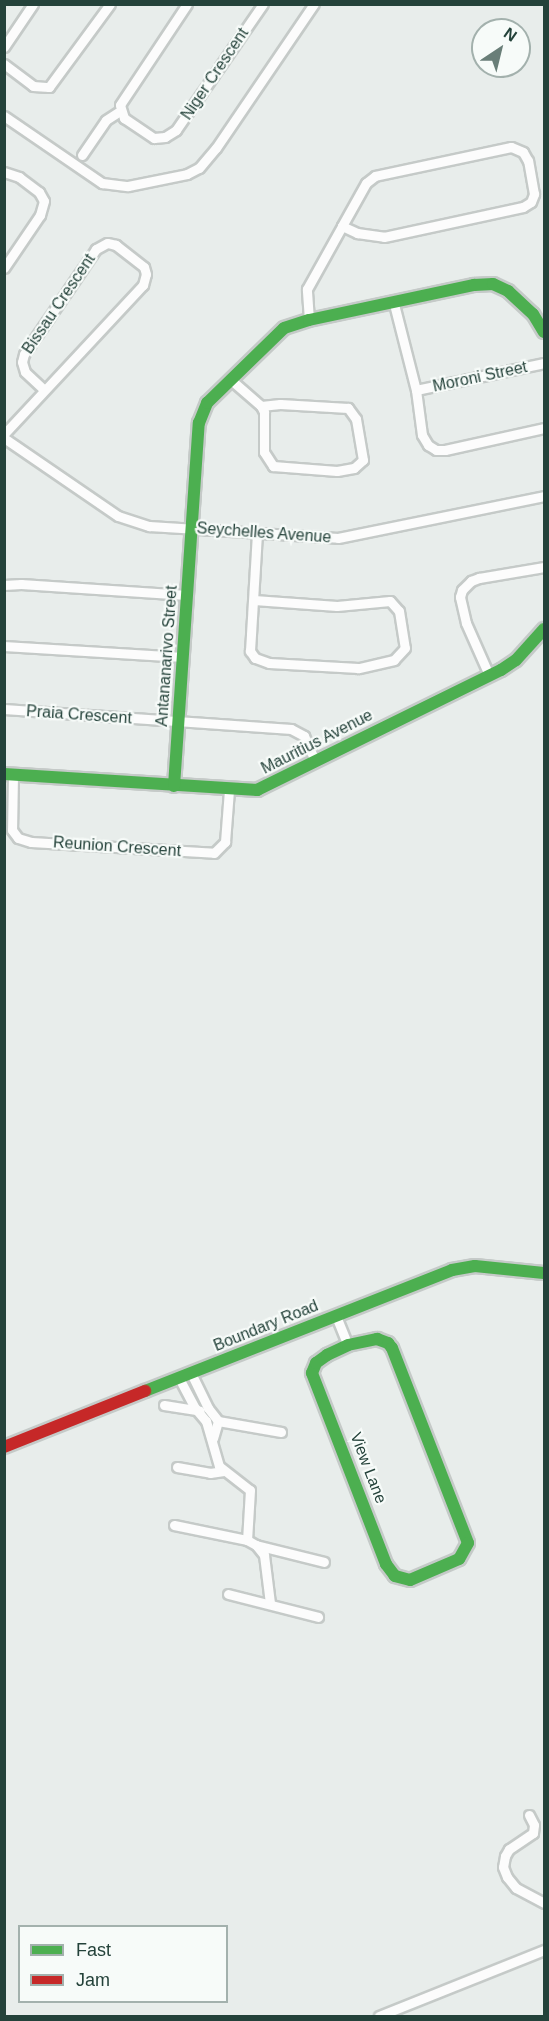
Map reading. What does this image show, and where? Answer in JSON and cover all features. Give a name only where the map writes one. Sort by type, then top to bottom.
[{"type":"street","points":[[4,47],[33,4]]},
{"type":"street","points":[[4,64],[33,86],[50,87],[110,4]]},
{"type":"street","points":[[82,155],[106,120],[120,111],[123,98],[187,4]]},
{"type":"street","name":"Niger Crescent","points":[[120,111],[128,122],[151,137],[161,138],[172,134],[263,4]]},
{"type":"street","points":[[4,116],[102,183],[128,186],[187,174],[203,164],[216,148],[314,4]]},
{"type":"street","points":[[309,320],[307,289],[342,226],[366,183],[375,176],[511,147],[523,152],[528,160],[534,194],[531,202],[523,207],[384,237],[357,232],[342,226]]},
{"type":"street","points":[[4,172],[19,177],[39,192],[44,201],[40,215],[4,268]]},
{"type":"street","name":"Bissau Crescent","points":[[4,436],[146,279],[142,264],[116,245],[107,243],[96,249],[24,354],[22,362],[25,372],[44,390]]},
{"type":"street","points":[[193,528],[200,418],[207,403],[279,331],[309,320],[394,304],[474,285],[493,284],[514,296],[533,314],[544,332]]},
{"type":"street","points":[[394,304],[416,390],[422,435],[428,445],[436,450],[544,428]]},
{"type":"street","name":"Moroni Street","points":[[416,390],[544,363]]},
{"type":"street","points":[[230,380],[261,406],[266,417],[264,452],[267,461],[273,466],[337,471],[354,468],[363,460],[356,419],[348,408],[290,404],[261,406]]},
{"type":"street","name":"Seychelles Avenue","points":[[4,436],[128,521],[149,526],[349,537],[544,496]]},
{"type":"street","name":"Antananarivo Street","points":[[174,786],[193,528]]},
{"type":"street","points":[[254,600],[338,606],[390,601],[399,611],[405,648],[394,660],[358,668],[262,662],[255,658],[250,651],[257,533]]},
{"type":"street","points":[[489,675],[466,623],[461,603],[462,590],[471,581],[479,578],[544,567]]},
{"type":"street","points":[[4,585],[188,595]]},
{"type":"street","name":"Mauritius Avenue","points":[[9,775],[257,790],[512,663],[544,628]]},
{"type":"street","points":[[4,646],[183,657]]},
{"type":"street","name":"Praia Crescent","points":[[4,709],[295,730],[306,740],[315,761]]},
{"type":"street","name":"Reunion Crescent","points":[[9,775],[12,830],[18,838],[31,842],[214,853],[225,842],[229,790]]},
{"type":"street","name":"Boundary Road","points":[[4,1447],[459,1268],[475,1266],[544,1273]]},
{"type":"street","points":[[336,1316],[348,1345]]},
{"type":"street","name":"View Lane","points":[[381,1340],[392,1348],[468,1543],[462,1557],[438,1574],[407,1580],[394,1576],[386,1564],[312,1373],[320,1359],[348,1345],[381,1340]]},
{"type":"street","points":[[185,1376],[218,1421],[281,1432]]},
{"type":"street","points":[[185,1376],[197,1412],[213,1438],[218,1462],[224,1471],[250,1490],[247,1540]]},
{"type":"street","points":[[164,1405],[197,1412],[208,1408]]},
{"type":"street","points":[[213,1438],[218,1421]]},
{"type":"street","points":[[177,1467],[210,1473],[224,1471]]},
{"type":"street","points":[[174,1525],[247,1540],[256,1545],[324,1562]]},
{"type":"street","points":[[256,1545],[265,1560],[270,1603]]},
{"type":"street","points":[[228,1593],[318,1617]]},
{"type":"street","points":[[529,1815],[534,1825],[533,1833],[509,1849],[503,1867],[507,1877],[516,1888],[544,1904]]},
{"type":"street","points":[[379,2016],[544,1950]]},
{"type":"traffic: fast","points":[[174,786],[199,423],[207,403],[284,328],[309,320],[474,285],[493,284],[508,291],[533,314],[544,332]]},
{"type":"traffic: fast","points":[[4,774],[257,790],[501,670],[516,660],[544,629]]},
{"type":"traffic: fast","points":[[145,1391],[452,1270],[475,1266],[544,1273]]},
{"type":"traffic: fast","points":[[377,1339],[388,1343],[392,1348],[468,1543],[459,1559],[410,1580],[395,1576],[386,1564],[312,1373],[316,1363],[327,1355],[348,1345],[377,1339]]},
{"type":"traffic: jam","points":[[4,1447],[145,1391]]}]
